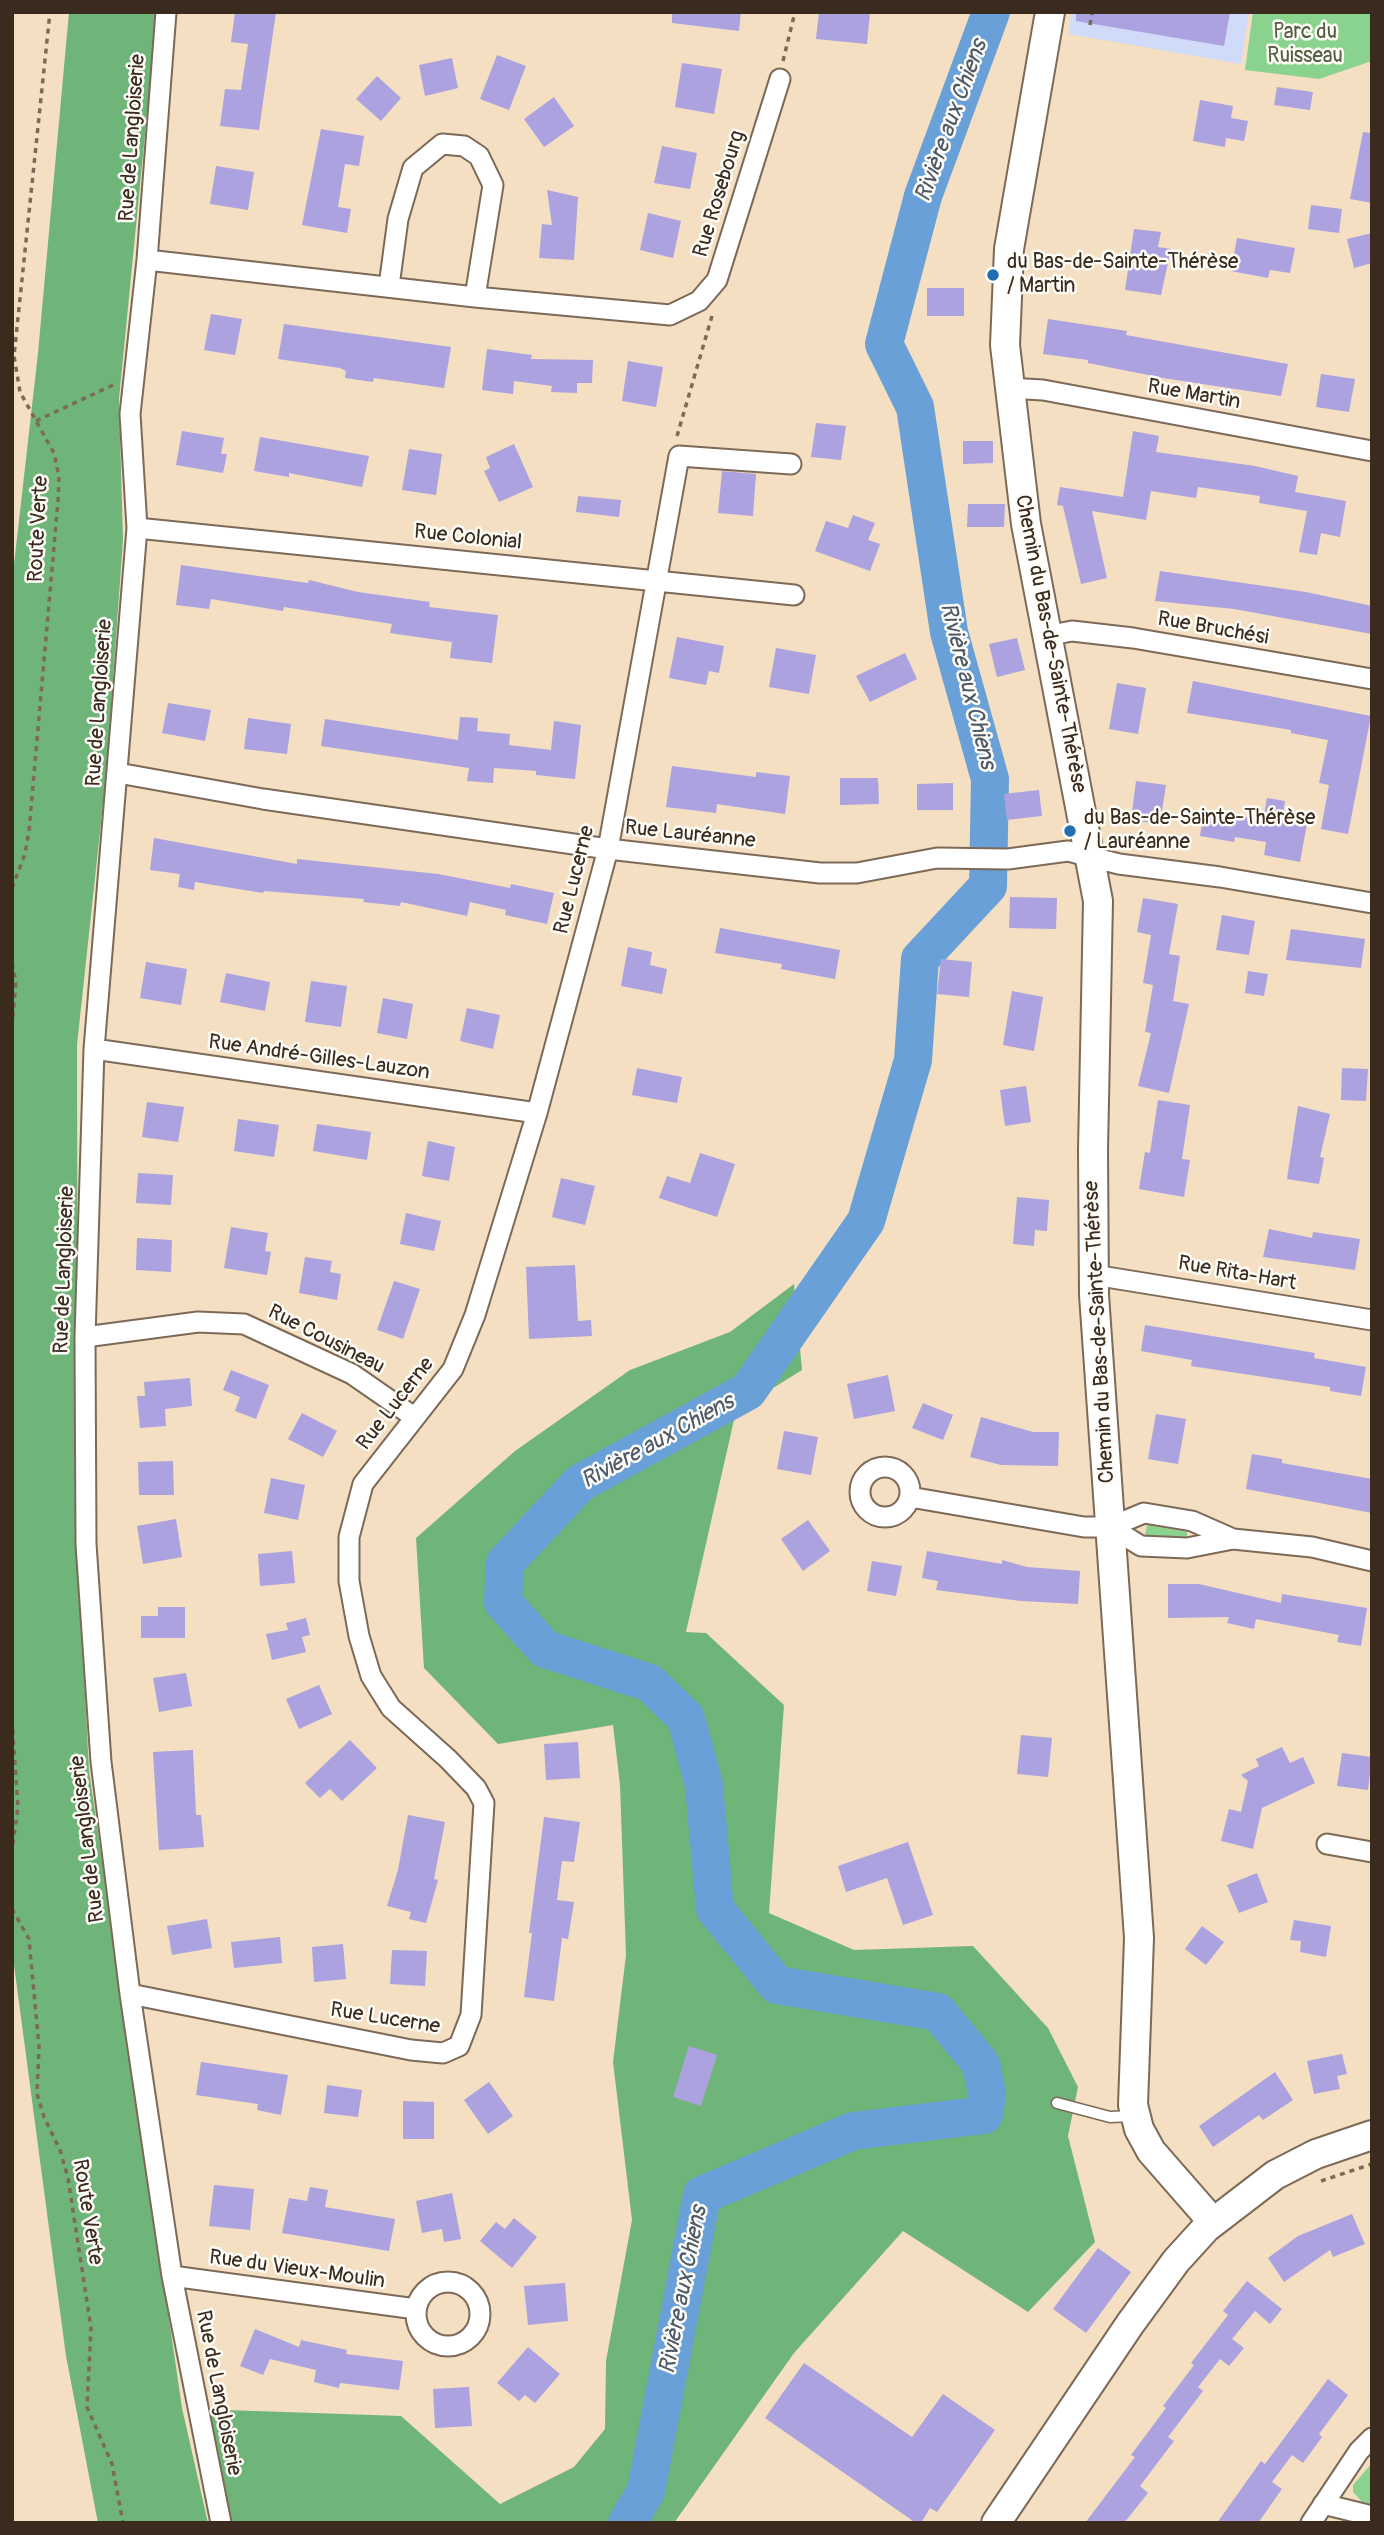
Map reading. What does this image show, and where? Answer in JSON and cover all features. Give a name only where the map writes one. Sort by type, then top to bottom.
[{"type":"street","name":"Rue de Langloiserie","points":[[166,12],[147,260],[130,414],[137,528],[94,1049],[85,1337],[86,1544],[101,1762],[130,1994],[172,2276],[221,2523]]},
{"type":"street","name":"Chemin du Bas-de-Sainte-Thérèse","points":[[1050,12],[1007,268],[1004,327],[1008,388],[1021,494],[1090,857],[1099,923],[1093,1150],[1094,1275],[1139,1954],[1133,2089],[1135,2115],[1151,2151],[1213,2222]]},
{"type":"street","name":"Rue Rosebourg","points":[[147,260],[475,297],[670,315],[699,302],[717,280],[781,72]]},
{"type":"street","points":[[389,286],[398,219],[413,167],[442,144],[464,146],[480,156],[493,185],[475,297]]},
{"type":"street","name":"Rue Martin","points":[[1008,388],[1043,390],[1372,451]]},
{"type":"street","name":"Rue Lucerne","points":[[130,1994],[411,2050],[443,2053],[459,2046],[471,2015],[484,1803],[475,1788],[447,1759],[391,1708],[371,1676],[359,1636],[349,1581],[349,1537],[363,1484],[453,1369],[475,1315],[537,1113],[608,849],[679,456],[791,464]]},
{"type":"street","name":"Rue Colonial","points":[[137,528],[794,595]]},
{"type":"street","name":"Rue Bruchési","points":[[1046,636],[1072,631],[1132,638],[1372,679]]},
{"type":"street","name":"Rue Lauréanne","points":[[118,773],[263,799],[608,849],[838,875],[937,858],[1008,859],[1068,851],[1090,857],[1372,903]]},
{"type":"street","name":"Rue André-Gilles-Lauzon","points":[[94,1049],[537,1113]]},
{"type":"street","name":"Rue Rita-Hart","points":[[1094,1275],[1372,1320]]},
{"type":"street","name":"Rue Cousineau","points":[[85,1337],[198,1322],[244,1324],[352,1374],[414,1417]]},
{"type":"street","points":[[910,1497],[1084,1527],[1110,1527],[1144,1513],[1192,1521],[1233,1539]]},
{"type":"street","points":[[1110,1527],[1142,1546],[1187,1548],[1233,1539],[1312,1547],[1372,1561]]},
{"type":"street","points":[[1326,1844],[1372,1852]]},
{"type":"street","points":[[996,2523],[1138,2314],[1176,2262],[1213,2222],[1290,2167],[1324,2151],[1372,2135]]},
{"type":"street","name":"Rue du Vieux-Moulin","points":[[172,2276],[416,2309]]},
{"type":"street","points":[[1311,2523],[1372,2438]]},
{"type":"street","points":[[1323,2504],[1372,2516]]},
{"type":"lane","points":[[1057,2103],[1110,2117],[1135,2115]]},
{"type":"path","name":"Route Verte","points":[[12,888],[23,862],[29,831],[58,502],[58,466],[16,381],[13,356],[50,12]]},
{"type":"path","points":[[781,72],[795,12]]},
{"type":"path","points":[[1090,25],[1092,12]]},
{"type":"path","points":[[676,441],[712,310]]},
{"type":"path","points":[[36,421],[93,393],[134,377]]},
{"type":"path","points":[[12,963],[16,982],[12,1025]]},
{"type":"path","points":[[12,1720],[18,1807],[12,1850]]},
{"type":"path","name":"Route Verte","points":[[12,1909],[29,1939],[39,2047],[37,2094],[44,2117],[60,2150],[68,2178],[88,2308],[91,2345],[87,2407],[112,2464],[123,2523]]},
{"type":"path","points":[[1315,2183],[1372,2164]]},
{"type":"shaded area","points":[[1071,12],[1249,12],[1241,64],[1069,34]]},
{"type":"green space","points":[[69,12],[157,12],[119,399],[123,540],[106,776],[77,1045],[78,1555],[89,1771],[182,2408],[208,2523],[98,2523],[66,2356],[12,1950],[12,582],[38,353]]},
{"type":"green space","name":"Parc du Ruisseau","points":[[1253,12],[1372,12],[1372,61],[1319,79],[1245,70]]},
{"type":"green space","points":[[794,1284],[802,1370],[736,1411],[686,1632],[706,1633],[784,1705],[769,1913],[854,1950],[973,1946],[1048,2028],[1078,2087],[1068,2136],[1095,2242],[1028,2312],[903,2231],[794,2353],[674,2523],[219,2523],[197,2409],[401,2416],[500,2504],[574,2467],[605,2429],[606,2361],[632,2220],[613,2062],[626,1955],[620,1785],[613,1725],[498,1744],[424,1668],[416,1538],[515,1451],[630,1370],[730,1332]]},
{"type":"green space","points":[[1147,1525],[1187,1532],[1187,1538],[1145,1535]]},
{"type":"green space","points":[[1372,2463],[1372,2504],[1362,2502],[1353,2492],[1353,2485]]},
{"type":"building","points":[[235,12],[276,12],[259,130],[220,126],[225,89],[241,90],[248,44],[231,42]]},
{"type":"building","points":[[672,12],[741,12],[739,31],[672,23]]},
{"type":"building","points":[[819,12],[870,12],[867,44],[816,39]]},
{"type":"building","points":[[1076,12],[1230,12],[1224,46],[1076,21]]},
{"type":"building","points":[[497,55],[526,66],[509,110],[480,99]]},
{"type":"building","points":[[452,58],[458,88],[425,96],[419,65]]},
{"type":"building","points":[[682,63],[722,69],[714,114],[675,107]]},
{"type":"building","points":[[377,76],[401,98],[381,121],[356,99]]},
{"type":"building","points":[[1277,87],[1313,92],[1310,110],[1274,105]]},
{"type":"building","points":[[554,97],[574,126],[544,147],[524,119]]},
{"type":"building","points":[[1200,100],[1233,106],[1231,118],[1248,121],[1244,141],[1226,138],[1225,147],[1193,141]]},
{"type":"building","points":[[321,129],[364,136],[359,166],[345,164],[338,207],[351,209],[347,233],[302,225]]},
{"type":"building","points":[[1363,132],[1372,133],[1372,203],[1350,199]]},
{"type":"building","points":[[662,146],[697,153],[690,189],[654,183]]},
{"type":"building","points":[[216,166],[254,172],[248,210],[210,204]]},
{"type":"building","points":[[547,190],[578,197],[574,260],[539,258],[542,224],[552,225]]},
{"type":"building","points":[[1311,205],[1342,209],[1339,233],[1308,229]]},
{"type":"building","points":[[648,213],[681,221],[673,258],[640,250]]},
{"type":"building","points":[[1134,229],[1161,232],[1158,247],[1171,249],[1161,295],[1125,290]]},
{"type":"building","points":[[1372,233],[1372,263],[1354,268],[1347,239]]},
{"type":"building","points":[[1237,238],[1295,248],[1290,273],[1270,270],[1268,278],[1231,271]]},
{"type":"building","points":[[927,288],[964,288],[964,316],[927,316]]},
{"type":"building","points":[[211,314],[242,319],[235,355],[204,350]]},
{"type":"building","points":[[1048,319],[1127,331],[1126,335],[1288,364],[1281,396],[1163,378],[1088,363],[1088,360],[1043,354]]},
{"type":"building","points":[[284,324],[451,347],[444,388],[374,378],[373,382],[345,378],[346,371],[340,368],[278,359]]},
{"type":"building","points":[[487,349],[532,355],[531,359],[593,360],[592,383],[577,383],[577,393],[551,392],[552,386],[514,381],[513,394],[482,390]]},
{"type":"building","points":[[628,361],[663,367],[656,407],[622,401]]},
{"type":"building","points":[[1321,374],[1355,379],[1349,412],[1316,407]]},
{"type":"building","points":[[816,423],[846,426],[841,460],[811,457]]},
{"type":"building","points":[[182,431],[224,438],[221,454],[227,454],[223,473],[176,465]]},
{"type":"building","points":[[1133,431],[1159,436],[1156,452],[1255,466],[1298,476],[1295,492],[1346,501],[1340,537],[1321,533],[1317,555],[1299,552],[1307,511],[1259,503],[1260,496],[1198,487],[1196,498],[1151,491],[1146,520],[1092,511],[1107,578],[1081,584],[1063,506],[1057,505],[1060,487],[1123,497]]},
{"type":"building","points":[[260,437],[369,456],[362,487],[289,473],[289,477],[254,471]]},
{"type":"building","points":[[963,441],[993,441],[993,463],[963,464]]},
{"type":"building","points":[[514,444],[533,487],[499,502],[484,471],[490,468],[486,457]]},
{"type":"building","points":[[409,449],[442,454],[436,495],[402,490]]},
{"type":"building","points":[[722,471],[756,474],[753,516],[718,513]]},
{"type":"building","points":[[578,496],[621,500],[619,517],[576,512]]},
{"type":"building","points":[[968,504],[1005,504],[1004,527],[967,527]]},
{"type":"building","points":[[853,515],[875,523],[868,540],[880,544],[870,571],[815,551],[826,521],[848,528]]},
{"type":"building","points":[[181,565],[308,583],[309,580],[358,592],[430,602],[429,607],[498,615],[492,663],[450,658],[452,642],[390,633],[392,624],[211,599],[209,609],[176,605]]},
{"type":"building","points":[[1160,571],[1306,592],[1372,606],[1372,634],[1234,609],[1155,601]]},
{"type":"building","points":[[677,637],[724,646],[719,673],[709,671],[706,685],[669,678]]},
{"type":"building","points":[[1017,638],[1025,670],[997,677],[989,644]]},
{"type":"building","points":[[776,648],[816,655],[809,694],[769,687]]},
{"type":"building","points":[[905,653],[917,679],[870,702],[856,676]]},
{"type":"building","points":[[1193,681],[1371,716],[1348,834],[1321,829],[1329,785],[1319,783],[1328,740],[1291,733],[1291,730],[1187,713]]},
{"type":"building","points":[[1117,683],[1146,688],[1138,734],[1109,729]]},
{"type":"building","points":[[168,703],[211,710],[205,741],[162,733]]},
{"type":"building","points":[[460,717],[478,718],[477,731],[510,734],[509,745],[551,750],[554,721],[581,725],[575,779],[536,775],[536,771],[494,768],[493,783],[467,781],[469,768],[321,746],[325,719],[458,740]]},
{"type":"building","points":[[248,718],[291,724],[287,754],[244,749]]},
{"type":"building","points":[[672,766],[756,777],[756,772],[790,776],[785,814],[717,804],[716,813],[666,807]]},
{"type":"building","points":[[840,778],[878,778],[879,804],[840,805]]},
{"type":"building","points":[[1136,781],[1166,785],[1160,824],[1131,820]]},
{"type":"building","points":[[953,783],[953,810],[917,810],[917,784]]},
{"type":"building","points":[[1039,790],[1042,816],[1007,820],[1004,794]]},
{"type":"building","points":[[1267,798],[1285,801],[1283,813],[1308,818],[1300,862],[1264,855],[1266,842],[1235,837],[1234,842],[1200,836],[1204,810],[1263,820]]},
{"type":"building","points":[[154,838],[297,864],[297,859],[438,874],[510,888],[511,884],[554,893],[547,924],[505,915],[506,910],[470,902],[467,916],[401,902],[400,906],[363,902],[364,899],[263,893],[195,882],[194,890],[178,887],[180,874],[150,870]]},
{"type":"building","points":[[1010,897],[1057,898],[1056,929],[1009,928]]},
{"type":"building","points":[[1143,898],[1178,904],[1169,954],[1180,956],[1173,1001],[1189,1004],[1169,1093],[1138,1086],[1151,1033],[1145,1032],[1153,985],[1143,983],[1151,935],[1137,932]]},
{"type":"building","points":[[1222,915],[1255,921],[1249,955],[1216,950]]},
{"type":"building","points":[[720,928],[840,950],[835,979],[781,969],[782,964],[715,953]]},
{"type":"building","points":[[1291,929],[1365,939],[1361,968],[1286,960]]},
{"type":"building","points":[[628,947],[652,952],[650,965],[667,969],[662,994],[621,986]]},
{"type":"building","points":[[941,959],[972,962],[969,997],[937,994]]},
{"type":"building","points":[[146,962],[187,969],[181,1005],[140,998]]},
{"type":"building","points":[[1248,971],[1268,974],[1264,996],[1245,993]]},
{"type":"building","points":[[226,973],[270,982],[265,1011],[220,1002]]},
{"type":"building","points":[[311,981],[347,986],[341,1027],[305,1022]]},
{"type":"building","points":[[1012,991],[1043,997],[1034,1051],[1003,1045]]},
{"type":"building","points":[[383,998],[413,1004],[407,1039],[377,1033]]},
{"type":"building","points":[[467,1008],[500,1015],[493,1049],[460,1041]]},
{"type":"building","points":[[637,1068],[682,1077],[677,1103],[632,1095]]},
{"type":"building","points":[[1342,1068],[1368,1069],[1366,1101],[1341,1100]]},
{"type":"building","points":[[1026,1086],[1031,1122],[1005,1126],[1000,1090]]},
{"type":"building","points":[[1158,1100],[1190,1105],[1182,1159],[1190,1160],[1184,1197],[1139,1189],[1145,1152],[1150,1153]]},
{"type":"building","points":[[147,1102],[184,1107],[178,1142],[142,1137]]},
{"type":"building","points":[[1298,1106],[1330,1114],[1320,1157],[1324,1158],[1319,1184],[1287,1179]]},
{"type":"building","points":[[238,1119],[279,1125],[274,1157],[234,1151]]},
{"type":"building","points":[[317,1124],[371,1132],[367,1160],[313,1151]]},
{"type":"building","points":[[428,1141],[455,1147],[449,1181],[422,1176]]},
{"type":"building","points":[[700,1153],[735,1164],[717,1217],[659,1198],[667,1176],[690,1183]]},
{"type":"building","points":[[138,1173],[173,1175],[171,1205],[136,1203]]},
{"type":"building","points":[[561,1178],[595,1186],[585,1225],[552,1217]]},
{"type":"building","points":[[1017,1197],[1049,1200],[1047,1231],[1035,1230],[1034,1246],[1013,1244]]},
{"type":"building","points":[[406,1213],[441,1221],[434,1251],[400,1244]]},
{"type":"building","points":[[231,1227],[268,1233],[265,1251],[271,1252],[267,1275],[224,1268]]},
{"type":"building","points":[[1269,1229],[1312,1238],[1313,1232],[1360,1239],[1355,1270],[1263,1257]]},
{"type":"building","points":[[137,1238],[172,1240],[171,1272],[136,1270]]},
{"type":"building","points":[[305,1257],[332,1261],[330,1272],[341,1274],[337,1300],[299,1293]]},
{"type":"building","points":[[575,1265],[578,1321],[591,1320],[592,1336],[529,1339],[526,1267]]},
{"type":"building","points":[[394,1281],[420,1289],[403,1339],[377,1330]]},
{"type":"building","points":[[1145,1325],[1315,1353],[1314,1358],[1366,1367],[1361,1396],[1330,1391],[1330,1387],[1191,1366],[1192,1360],[1141,1351]]},
{"type":"building","points":[[231,1370],[269,1385],[256,1419],[235,1411],[240,1397],[223,1390]]},
{"type":"building","points":[[888,1375],[895,1411],[854,1419],[847,1384]]},
{"type":"building","points":[[190,1378],[192,1406],[165,1409],[166,1426],[140,1428],[137,1396],[145,1396],[144,1382]]},
{"type":"building","points":[[923,1403],[953,1415],[943,1440],[912,1428]]},
{"type":"building","points":[[302,1413],[337,1431],[323,1457],[288,1439]]},
{"type":"building","points":[[1156,1414],[1186,1419],[1178,1464],[1148,1459]]},
{"type":"building","points":[[981,1417],[1033,1432],[1059,1432],[1058,1466],[1001,1465],[970,1457]]},
{"type":"building","points":[[784,1431],[818,1437],[811,1475],[777,1469]]},
{"type":"building","points":[[1252,1454],[1282,1459],[1282,1463],[1372,1479],[1372,1513],[1246,1489]]},
{"type":"building","points":[[173,1461],[174,1495],[139,1495],[138,1462]]},
{"type":"building","points":[[271,1478],[305,1485],[298,1520],[264,1513]]},
{"type":"building","points":[[176,1519],[182,1557],[143,1564],[137,1526]]},
{"type":"building","points":[[808,1520],[830,1551],[803,1571],[781,1539]]},
{"type":"building","points":[[292,1551],[295,1583],[260,1586],[258,1554]]},
{"type":"building","points":[[927,1551],[1002,1564],[1002,1560],[1027,1567],[1080,1571],[1078,1604],[1021,1601],[936,1590],[938,1581],[922,1578]]},
{"type":"building","points":[[872,1561],[902,1566],[896,1596],[867,1591]]},
{"type":"building","points":[[1168,1584],[1199,1584],[1281,1603],[1282,1594],[1367,1608],[1361,1646],[1337,1642],[1339,1635],[1256,1619],[1254,1629],[1227,1623],[1229,1617],[1168,1618]]},
{"type":"building","points":[[158,1607],[185,1607],[185,1638],[141,1638],[141,1616],[158,1616]]},
{"type":"building","points":[[306,1618],[310,1635],[302,1637],[306,1652],[272,1660],[266,1634],[288,1630],[286,1623]]},
{"type":"building","points":[[186,1673],[192,1706],[159,1712],[153,1678]]},
{"type":"building","points":[[319,1685],[332,1714],[299,1729],[286,1699]]},
{"type":"building","points":[[1021,1735],[1052,1738],[1048,1777],[1017,1774]]},
{"type":"building","points":[[350,1740],[377,1768],[342,1801],[330,1789],[320,1798],[305,1783]]},
{"type":"building","points":[[578,1742],[580,1778],[546,1780],[544,1744]]},
{"type":"building","points":[[1282,1747],[1290,1763],[1303,1757],[1315,1783],[1262,1808],[1253,1849],[1221,1841],[1229,1809],[1241,1812],[1248,1781],[1241,1775],[1259,1766],[1256,1759]]},
{"type":"building","points":[[193,1750],[196,1815],[201,1815],[204,1847],[159,1850],[153,1752]]},
{"type":"building","points":[[1342,1753],[1372,1757],[1368,1790],[1337,1786]]},
{"type":"building","points":[[408,1815],[445,1822],[434,1879],[438,1880],[426,1923],[409,1919],[411,1912],[387,1906],[398,1870]]},
{"type":"building","points":[[544,1817],[580,1822],[574,1862],[562,1861],[557,1900],[574,1902],[568,1939],[562,1938],[554,2001],[524,1997]]},
{"type":"building","points":[[908,1842],[933,1915],[903,1925],[887,1878],[846,1892],[838,1866]]},
{"type":"building","points":[[1257,1873],[1268,1902],[1239,1913],[1227,1885]]},
{"type":"building","points":[[207,1919],[212,1948],[172,1955],[167,1926]]},
{"type":"building","points":[[1294,1920],[1331,1926],[1326,1957],[1300,1952],[1301,1941],[1290,1940]]},
{"type":"building","points":[[1202,1926],[1224,1942],[1206,1965],[1185,1949]]},
{"type":"building","points":[[280,1937],[282,1963],[234,1968],[231,1942]]},
{"type":"building","points":[[343,1944],[346,1979],[314,1982],[312,1947]]},
{"type":"building","points":[[392,1950],[427,1951],[425,1986],[390,1984]]},
{"type":"building","points":[[689,2046],[717,2055],[701,2106],[673,2097]]},
{"type":"building","points":[[1342,2054],[1347,2074],[1337,2076],[1340,2089],[1314,2094],[1307,2061]]},
{"type":"building","points":[[201,2062],[288,2075],[281,2115],[257,2110],[258,2104],[196,2095]]},
{"type":"building","points":[[1275,2072],[1293,2100],[1263,2120],[1259,2115],[1213,2147],[1199,2126]]},
{"type":"building","points":[[489,2082],[513,2116],[488,2134],[464,2100]]},
{"type":"building","points":[[327,2085],[362,2090],[358,2117],[324,2113]]},
{"type":"building","points":[[403,2101],[434,2102],[434,2139],[403,2139]]},
{"type":"building","points":[[214,2185],[254,2189],[250,2230],[209,2226]]},
{"type":"building","points":[[310,2187],[328,2190],[325,2207],[395,2219],[389,2251],[282,2233],[289,2198],[307,2201]]},
{"type":"building","points":[[452,2193],[461,2239],[444,2242],[442,2229],[422,2233],[416,2201]]},
{"type":"building","points":[[1352,2214],[1365,2244],[1333,2257],[1330,2250],[1284,2282],[1268,2258],[1298,2236]]},
{"type":"building","points":[[514,2218],[537,2237],[512,2268],[480,2241],[496,2222],[505,2229]]},
{"type":"building","points":[[1098,2248],[1131,2272],[1086,2333],[1053,2309]]},
{"type":"building","points":[[1247,2281],[1282,2309],[1270,2324],[1255,2311],[1232,2339],[1244,2348],[1229,2366],[1220,2359],[1198,2387],[1203,2391],[1168,2437],[1174,2441],[1140,2486],[1148,2493],[1124,2523],[1085,2523],[1135,2457],[1131,2455],[1166,2408],[1163,2406],[1194,2365],[1191,2363],[1228,2315],[1223,2311]]},
{"type":"building","points":[[565,2283],[568,2321],[528,2325],[524,2286]]},
{"type":"building","points":[[255,2329],[299,2347],[301,2340],[347,2350],[346,2354],[403,2361],[399,2390],[340,2383],[339,2388],[314,2382],[316,2370],[270,2359],[263,2375],[240,2366]]},
{"type":"building","points":[[528,2347],[560,2374],[535,2403],[525,2395],[519,2401],[497,2383]]},
{"type":"building","points":[[804,2363],[912,2437],[943,2394],[995,2430],[937,2512],[930,2508],[921,2523],[916,2523],[765,2418]]},
{"type":"building","points":[[1328,2379],[1348,2395],[1319,2434],[1322,2437],[1303,2463],[1292,2455],[1272,2482],[1282,2489],[1258,2523],[1217,2523],[1261,2461],[1265,2464]]},
{"type":"building","points":[[469,2387],[472,2426],[435,2428],[433,2389]]},
{"type":"waterway","name":"Rivière aux Chiens","points":[[627,2523],[646,2491],[702,2195],[853,2131],[984,2115],[987,2093],[981,2064],[938,2012],[777,1985],[715,1909],[704,1785],[686,1718],[650,1683],[545,1649],[503,1602],[505,1563],[580,1483],[748,1391],[866,1221],[913,1060],[920,959],[988,886],[990,779],[949,632],[915,407],[884,344],[923,196],[991,12]]},
{"type":"place","name":"du Bas-de-Sainte-Thérèse / Martin","points":[[993,275]]},
{"type":"place","name":"du Bas-de-Sainte-Thérèse / Lauréanne","points":[[1070,831]]}]
